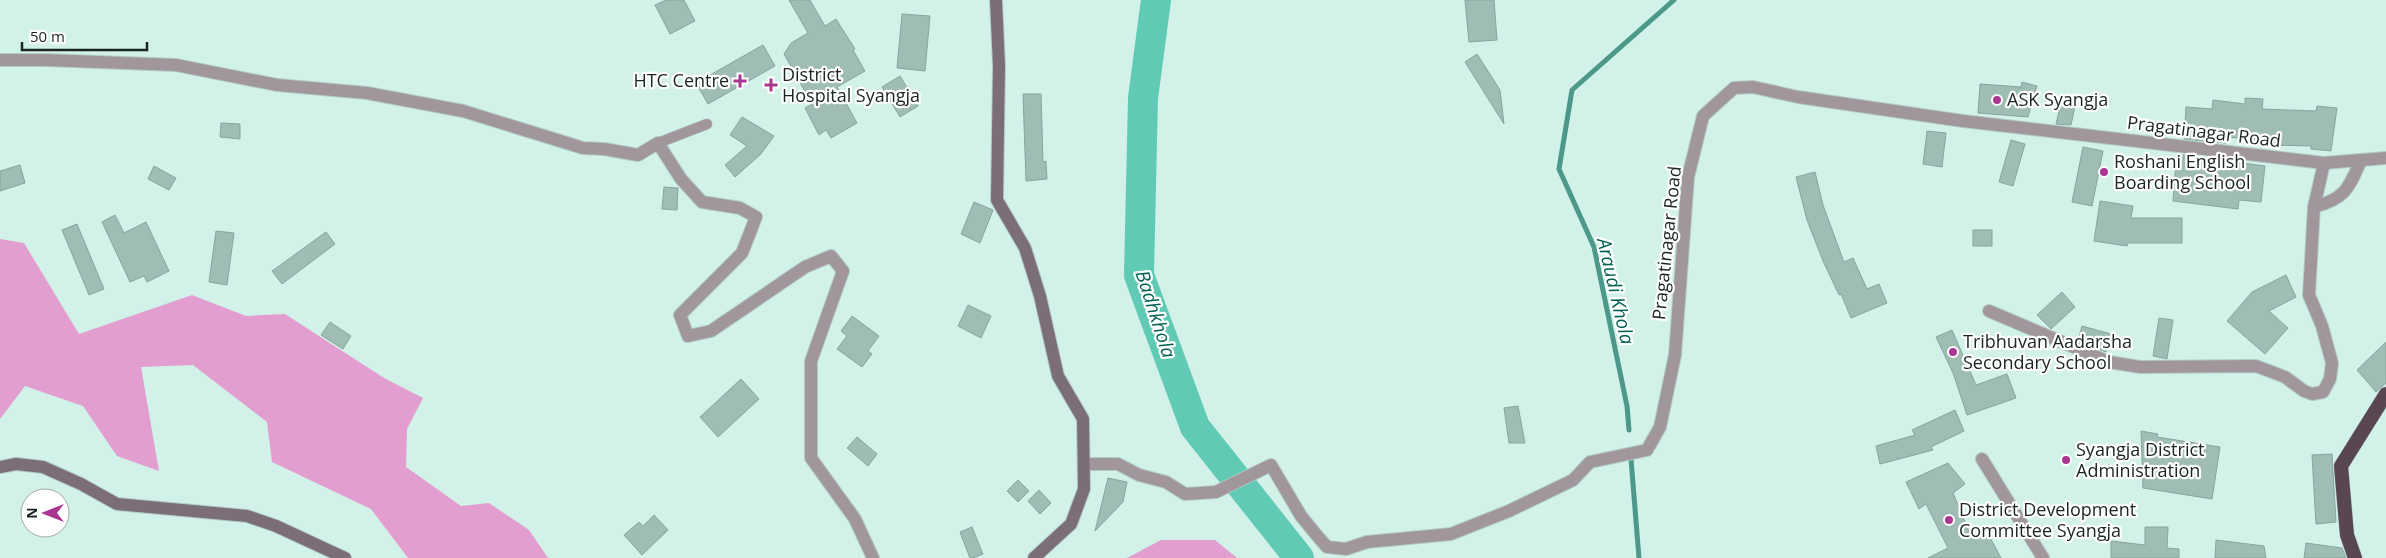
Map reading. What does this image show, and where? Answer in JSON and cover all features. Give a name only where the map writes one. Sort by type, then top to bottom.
[{"type":"highway","points":[[2355,558],[2347,534],[2341,466],[2386,394]]},
{"type":"main road","points":[[996,0],[999,66],[997,200],[1025,248],[1040,296],[1058,376],[1083,419],[1084,489],[1071,524],[1034,558]]},
{"type":"main road","points":[[0,467],[16,464],[42,467],[81,484],[117,504],[247,516],[276,526],[345,558]]},
{"type":"street","points":[[0,60],[176,65],[277,85],[367,92],[463,111],[583,148],[638,155],[658,143],[681,178],[702,202],[740,208],[756,217],[742,254],[680,315],[688,336],[711,331],[805,267],[831,256],[842,271],[811,361],[811,458],[855,519],[873,558]]},
{"type":"street","name":"Pragatinagar Road","points":[[1085,464],[1118,464],[1139,475],[1166,482],[1185,494],[1216,492],[1272,464],[1300,516],[1327,547],[1346,549],[1367,542],[1451,534],[1509,511],[1573,480],[1590,462],[1647,450],[1660,427],[1675,355],[1688,177],[1703,116],[1734,88],[1753,87],[1798,97],[1963,121],[2324,163],[2386,158]]},
{"type":"street","points":[[2314,206],[2332,202],[2344,194],[2349,188],[2361,160]]},
{"type":"street","points":[[1989,311],[2108,362],[2140,367],[2256,366],[2285,377],[2304,391],[2312,394],[2323,392],[2330,379],[2332,363],[2322,326],[2310,295],[2314,206],[2324,163]]},
{"type":"street","points":[[1982,459],[2043,558]]},
{"type":"lane","points":[[658,143],[707,124]]},
{"type":"shaded area","points":[[0,239],[24,243],[79,334],[192,295],[246,316],[285,314],[384,378],[423,398],[407,429],[406,467],[461,506],[489,503],[529,530],[548,558],[408,558],[371,509],[272,462],[267,422],[193,365],[141,367],[159,471],[117,456],[83,406],[25,386],[0,419]]},
{"type":"shaded area","points":[[1161,540],[1215,540],[1237,558],[1127,558]]},
{"type":"building","points":[[666,0],[684,0],[695,21],[670,34],[655,5]]},
{"type":"building","points":[[789,0],[810,0],[825,26],[836,19],[855,49],[853,50],[865,71],[837,87],[857,123],[831,138],[826,130],[819,135],[805,108],[812,104],[784,54],[791,43],[808,33]]},
{"type":"building","points":[[1465,0],[1494,0],[1497,40],[1469,42]]},
{"type":"building","points":[[902,14],[930,16],[925,71],[897,68]]},
{"type":"building","points":[[763,45],[775,66],[708,104],[696,83]]},
{"type":"building","points":[[1477,54],[1500,90],[1504,124],[1465,62]]},
{"type":"building","points":[[900,76],[918,106],[900,117],[882,87]]},
{"type":"building","name":"ASK Syangja","points":[[2022,82],[2037,86],[2028,117],[1978,113],[1980,84],[2021,87]]},
{"type":"building","points":[[1023,94],[1041,94],[1043,162],[1046,161],[1047,179],[1026,181]]},
{"type":"building","points":[[2245,98],[2263,99],[2262,109],[2316,111],[2317,106],[2337,108],[2331,151],[2311,149],[2311,146],[2271,145],[2271,141],[2227,137],[2226,143],[2184,139],[2186,107],[2212,109],[2213,100],[2245,104]]},
{"type":"building","points":[[2062,99],[2076,102],[2071,125],[2056,124]]},
{"type":"building","points":[[742,117],[774,136],[761,154],[735,177],[725,165],[747,146],[730,135]]},
{"type":"building","points":[[221,123],[240,124],[240,139],[220,137]]},
{"type":"building","points":[[1927,131],[1946,133],[1942,167],[1923,164]]},
{"type":"building","points":[[2011,140],[2025,144],[2013,186],[1999,182]]},
{"type":"building","points":[[2083,147],[2103,151],[2092,206],[2072,202]]},
{"type":"building","points":[[2183,155],[2265,166],[2261,202],[2239,200],[2238,209],[2173,201],[2176,162],[2183,162]]},
{"type":"building","points":[[20,165],[25,183],[0,191],[0,171]]},
{"type":"building","points":[[154,166],[176,178],[169,190],[148,179]]},
{"type":"building","points":[[1815,172],[1823,205],[1844,262],[1853,258],[1867,289],[1879,284],[1887,303],[1851,318],[1841,294],[1839,295],[1823,261],[1807,220],[1796,177]]},
{"type":"building","points":[[664,187],[678,188],[677,210],[662,209]]},
{"type":"building","points":[[2100,201],[2133,206],[2131,218],[2182,218],[2182,243],[2128,243],[2127,246],[2094,241]]},
{"type":"building","points":[[974,202],[993,210],[980,243],[961,234]]},
{"type":"building","points":[[115,215],[124,233],[146,222],[169,271],[147,282],[144,276],[130,282],[102,222]]},
{"type":"building","points":[[77,224],[104,289],[89,295],[62,230]]},
{"type":"building","points":[[1973,230],[1992,230],[1992,246],[1973,246]]},
{"type":"building","points":[[216,231],[234,233],[227,285],[209,282]]},
{"type":"building","points":[[326,232],[335,244],[282,284],[272,271]]},
{"type":"building","points":[[2286,275],[2296,297],[2269,311],[2288,328],[2265,354],[2227,321],[2252,292]]},
{"type":"building","points":[[2062,292],[2075,307],[2051,329],[2037,315]]},
{"type":"building","points":[[968,305],[991,316],[981,338],[958,326]]},
{"type":"building","points":[[852,316],[879,336],[868,351],[872,354],[862,367],[837,349],[847,336],[841,331]]},
{"type":"building","points":[[2159,318],[2173,320],[2167,359],[2153,356]]},
{"type":"building","points":[[330,322],[351,336],[343,349],[321,335]]},
{"type":"building","points":[[2082,326],[2111,334],[2106,352],[2078,340]]},
{"type":"building","points":[[1952,330],[1976,385],[2007,374],[2016,398],[1967,415],[1953,373],[1936,337]]},
{"type":"building","points":[[2386,342],[2386,383],[2376,392],[2357,370]]},
{"type":"building","points":[[741,379],[759,399],[718,437],[700,417]]},
{"type":"building","points":[[1518,406],[1525,443],[1509,443],[1504,408]]},
{"type":"building","points":[[1955,410],[1964,431],[1931,447],[1933,450],[1880,464],[1876,446],[1915,435],[1912,430]]},
{"type":"building","points":[[2141,431],[2158,434],[2157,437],[2220,447],[2212,499],[2143,488]]},
{"type":"building","points":[[857,437],[877,454],[868,466],[847,448]]},
{"type":"building","points":[[2332,454],[2336,522],[2316,524],[2312,455]]},
{"type":"building","name":"District Development Committee Syangja","points":[[1948,463],[1965,484],[1953,493],[1971,536],[1986,530],[2001,558],[1928,558],[1948,548],[1926,504],[1919,509],[1906,482]]},
{"type":"building","points":[[1108,478],[1127,482],[1123,502],[1095,531]]},
{"type":"building","points":[[1018,480],[1029,491],[1018,502],[1007,491]]},
{"type":"building","points":[[1039,490],[1051,503],[1040,514],[1028,501]]},
{"type":"building","points":[[654,515],[668,530],[642,555],[624,535],[639,522],[643,526]]},
{"type":"building","points":[[972,527],[983,554],[970,558],[960,532]]},
{"type":"building","points":[[2145,527],[2168,527],[2167,548],[2179,549],[2179,558],[2111,558],[2111,541],[2145,545]]},
{"type":"building","points":[[2216,540],[2264,546],[2266,558],[2215,558]]},
{"type":"building","points":[[2306,543],[2342,548],[2346,558],[2304,558]]},
{"type":"waterway","name":"Badhkhola","points":[[1156,0],[1143,98],[1139,275],[1195,427],[1299,558]]},
{"type":"waterway","name":"Araudi Khola","points":[[1629,430],[1627,406],[1594,247],[1559,169],[1572,90],[1674,0]]},
{"type":"waterway","name":"Araudi Khola","points":[[1631,459],[1639,558]]},
{"type":"place","name":"HTC Centre","points":[[740,81]]},
{"type":"place","name":"District Hospital Syangja","points":[[771,85]]},
{"type":"place","name":"ASK Syangja","points":[[1997,100]]},
{"type":"place","name":"Roshani English Boarding School","points":[[2104,172]]},
{"type":"place","name":"Tribhuvan Aadarsha Secondary School","points":[[1953,352]]},
{"type":"place","name":"Syangja District Administration","points":[[2066,460]]},
{"type":"place","name":"District Development Committee Syangja","points":[[1949,520]]}]
